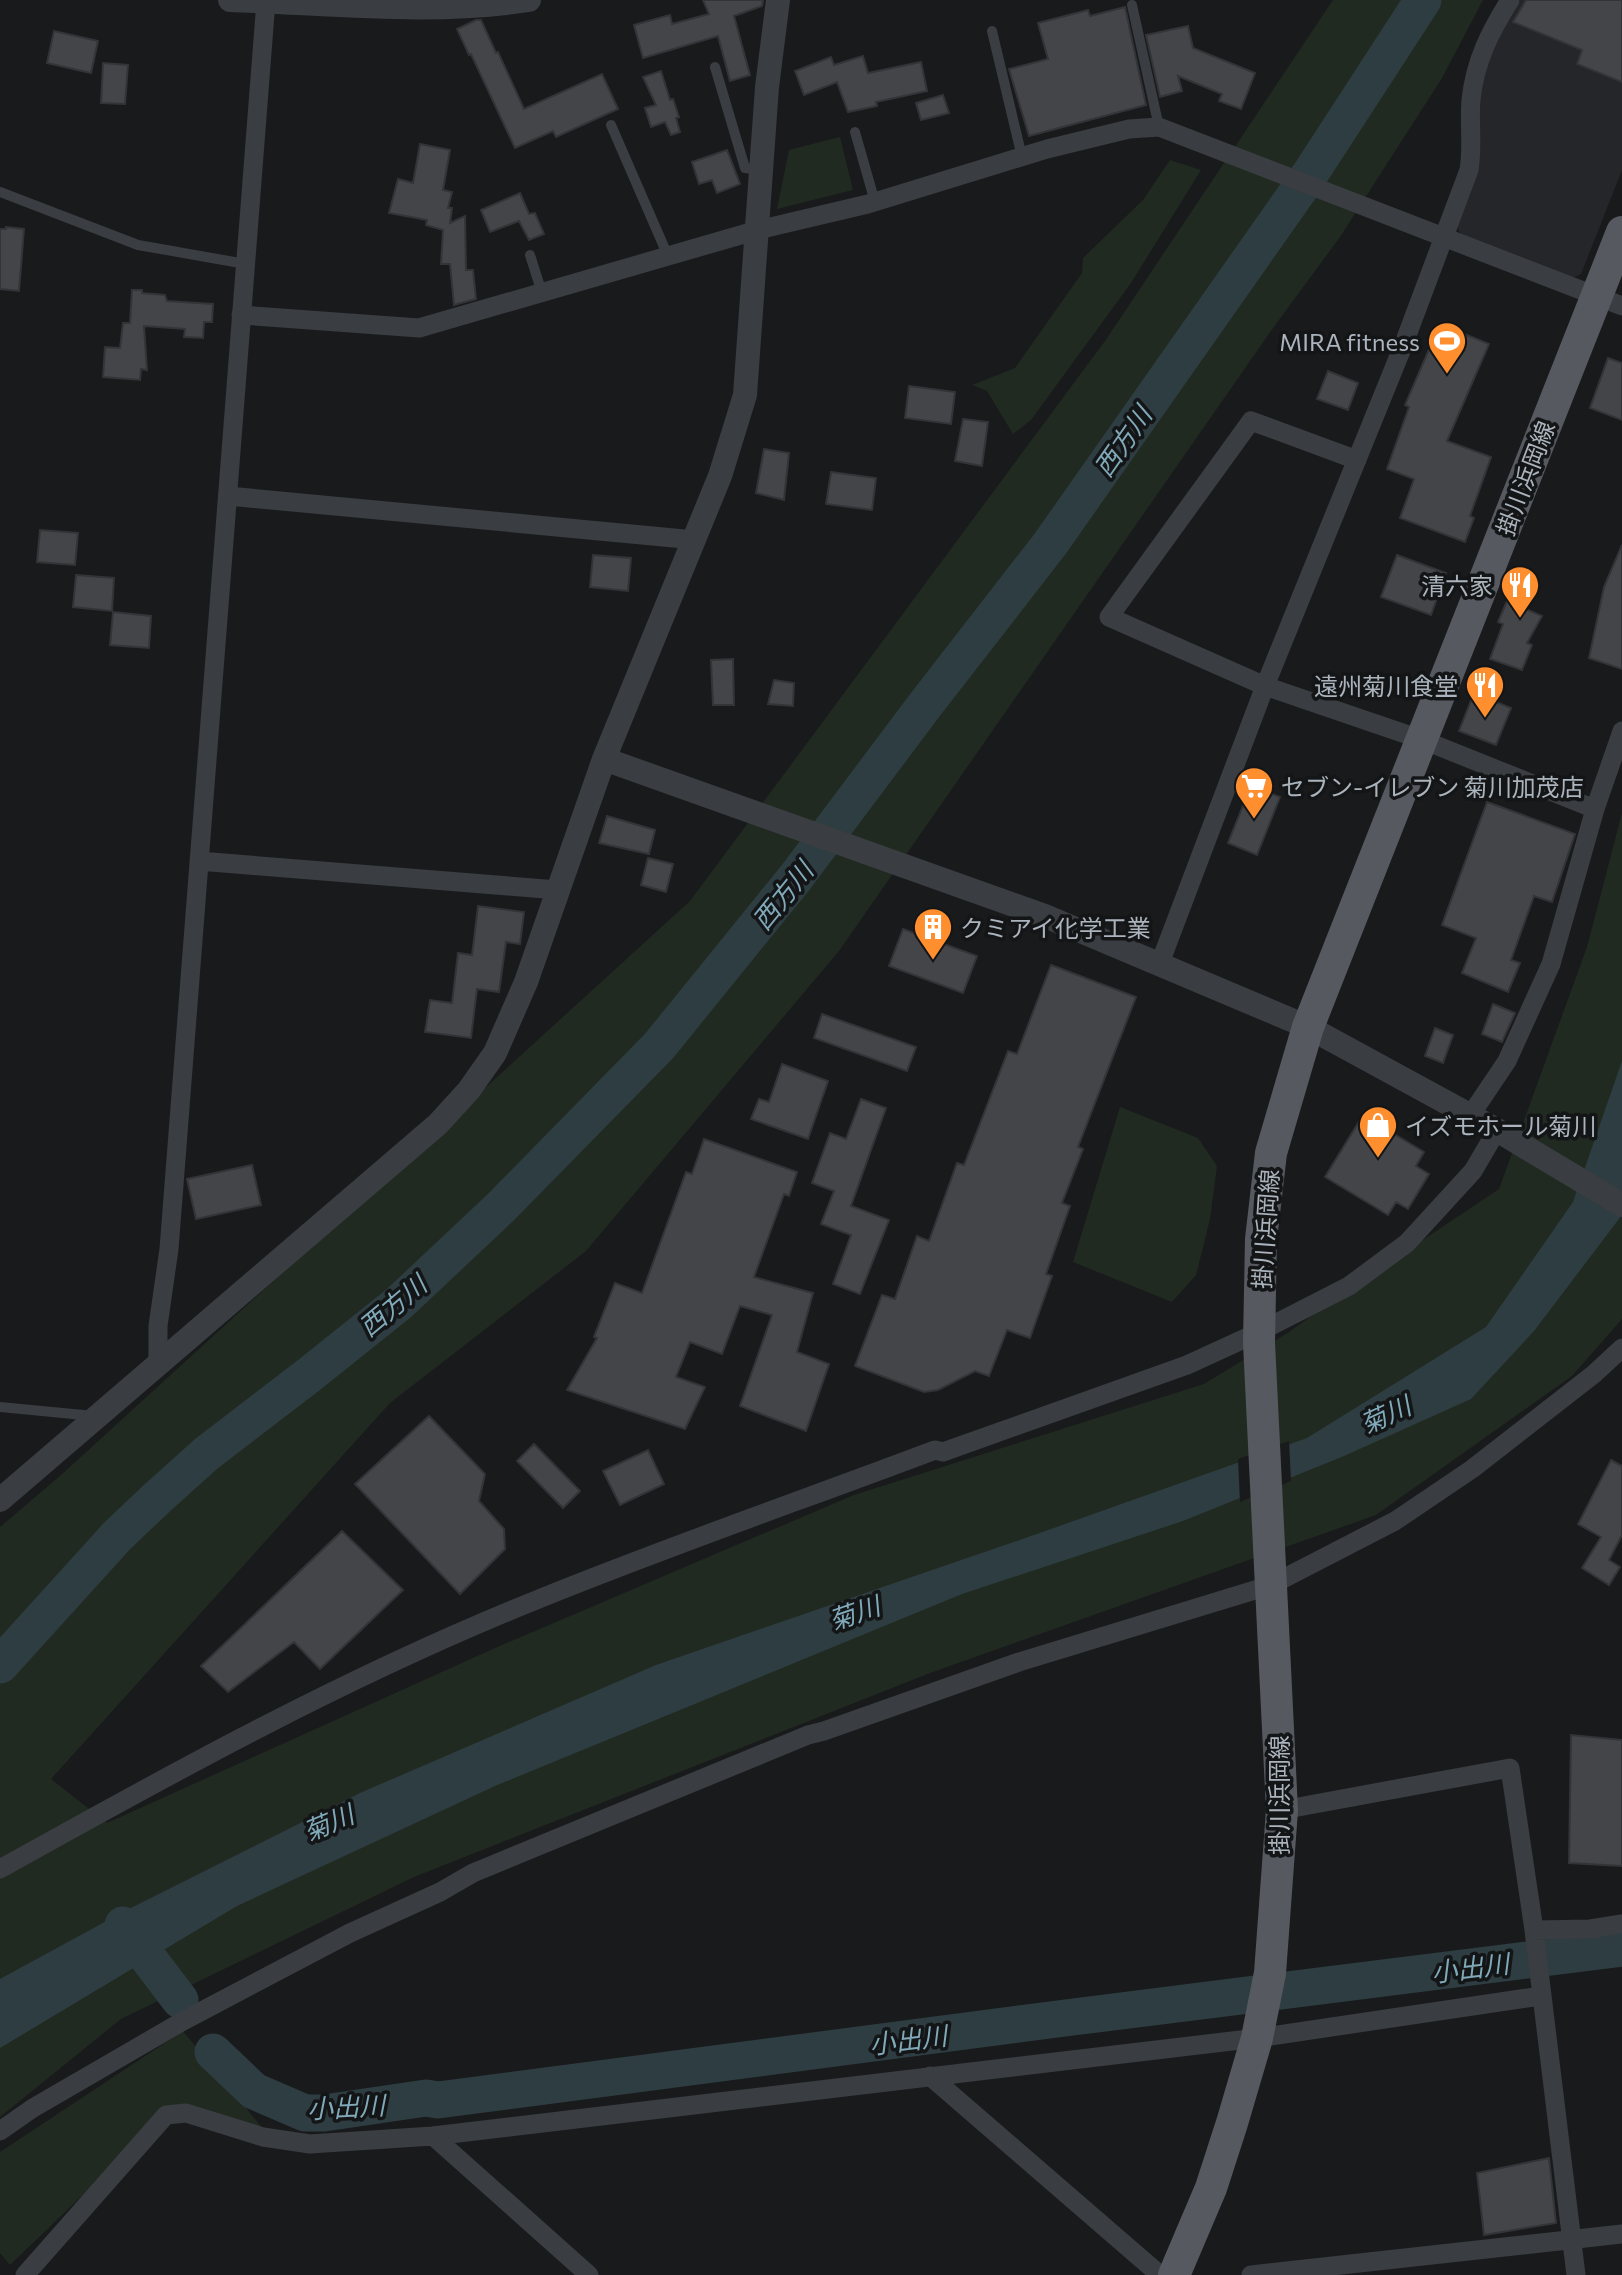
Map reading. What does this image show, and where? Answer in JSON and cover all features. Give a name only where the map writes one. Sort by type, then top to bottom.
[{"type":"main road","name":"掛川浜岡線","points":[[1174,2275],[1211,2188],[1258,2031],[1270,1973],[1282,1810],[1259,1337],[1261,1238],[1271,1153],[1308,1027],[1423,740],[1609,301],[1622,232]]},
{"type":"street","points":[[230,0],[444,6],[529,0]]},
{"type":"street","points":[[0,1500],[438,1124],[470,1090],[495,1053],[526,982],[604,759],[720,476],[745,394],[767,87],[778,0]]},
{"type":"street","points":[[1160,963],[1265,686],[1357,460],[1469,170],[1472,149],[1471,100],[1477,65],[1491,32],[1510,0]]},
{"type":"street","points":[[158,1364],[158,1326],[169,1249],[266,1]]},
{"type":"street","points":[[242,314],[419,328],[758,230],[874,202],[1022,157],[1129,129],[1158,127],[1609,301]]},
{"type":"street","points":[[1357,460],[1251,421],[1110,617],[1265,686],[1423,740],[1595,809]]},
{"type":"street","points":[[228,496],[695,540]]},
{"type":"street","points":[[1470,1116],[1507,1061],[1551,964],[1595,809],[1622,731]]},
{"type":"street","points":[[604,759],[1045,916],[1308,1027],[1503,1134],[1622,1205]]},
{"type":"street","points":[[199,861],[558,890]]},
{"type":"street","points":[[0,1869],[181,1769],[380,1669],[528,1604],[935,1450],[943,1452],[1259,1337],[1349,1286],[1407,1243],[1503,1134]]},
{"type":"street","points":[[0,2130],[183,2021],[473,1873],[808,1735],[1019,1662],[1271,1585],[1395,1521],[1472,1469],[1594,1374],[1622,1348]]},
{"type":"street","points":[[1282,1810],[1510,1768],[1534,1930],[1576,2275]]},
{"type":"street","points":[[1534,1930],[1590,1929],[1622,1924]]},
{"type":"street","points":[[33,2272],[166,2115],[186,2113],[263,2137],[310,2144],[433,2136],[930,2076],[1541,1996]]},
{"type":"street","points":[[930,2076],[1160,2275]]},
{"type":"street","points":[[433,2136],[589,2275]]},
{"type":"street","points":[[1251,2275],[1622,2234]]},
{"type":"lane","points":[[1132,5],[1158,127]]},
{"type":"lane","points":[[992,32],[1022,157]]},
{"type":"lane","points":[[715,67],[745,168],[762,170]]},
{"type":"lane","points":[[611,124],[668,256]]},
{"type":"lane","points":[[855,132],[874,202]]},
{"type":"lane","points":[[0,192],[138,245],[246,264]]},
{"type":"lane","points":[[530,255],[542,293]]},
{"type":"lane","points":[[0,1407],[97,1416]]},
{"type":"shaded area","points":[[1333,0],[1483,0],[1442,78],[1340,237],[1273,328],[839,951],[586,1251],[390,1403],[51,1779],[107,1823],[495,1648],[854,1495],[1204,1384],[1286,1334],[1499,1189],[1587,947],[1622,813],[1622,1319],[1572,1376],[1376,1515],[930,1673],[414,1877],[121,2019],[0,2117],[0,1527],[61,1475],[690,901],[1105,341]]},
{"type":"shaded area","points":[[1520,0],[1622,0],[1622,170],[1581,274],[1570,279],[1461,235],[1456,224],[1487,63],[1500,31]]},
{"type":"shaded area","points":[[840,137],[853,190],[777,209],[789,150]]},
{"type":"shaded area","points":[[1170,160],[1201,170],[1131,283],[1031,420],[1013,434],[987,391],[972,385],[1015,368],[1082,273],[1083,258],[1143,200]]},
{"type":"shaded area","points":[[1120,1107],[1198,1138],[1217,1166],[1210,1219],[1196,1275],[1172,1302],[1073,1262]]},
{"type":"shaded area","points":[[183,2031],[264,2130],[166,2115],[10,2265],[0,2253],[0,2152]]},
{"type":"water","name":"菊川","points":[[1622,1061],[1622,1215],[1534,1331],[1471,1399],[1344,1456],[1183,1521],[962,1594],[495,1786],[237,1906],[0,2048],[0,1979],[123,1912],[360,1793],[656,1665],[1307,1438],[1486,1327],[1573,1202]]},
{"type":"pier","points":[[1289,1441],[1291,1481],[1240,1502],[1238,1459]]},
{"type":"building","points":[[703,0],[763,0],[762,6],[734,16],[750,75],[730,81],[718,36],[643,58],[634,25],[670,15],[672,24],[709,14]]},
{"type":"building","points":[[1526,0],[1622,0],[1622,82],[1577,64],[1582,50],[1513,22]]},
{"type":"building","points":[[1125,7],[1146,105],[1029,136],[1009,69],[1048,59],[1038,23],[1088,10],[1090,16]]},
{"type":"building","points":[[481,20],[524,109],[602,74],[618,109],[556,137],[553,131],[515,148],[457,29]]},
{"type":"building","points":[[1188,26],[1193,48],[1255,73],[1241,109],[1219,101],[1222,94],[1178,76],[1182,91],[1160,97],[1146,35]]},
{"type":"building","points":[[54,31],[98,41],[91,73],[47,63]]},
{"type":"building","points":[[863,56],[868,73],[921,62],[927,91],[876,102],[877,106],[848,112],[837,82],[804,95],[795,71],[831,57],[834,65]]},
{"type":"building","points":[[103,63],[128,65],[125,104],[101,103]]},
{"type":"building","points":[[661,71],[670,100],[673,99],[679,117],[676,118],[680,132],[671,135],[665,122],[651,127],[645,108],[656,105],[643,77]]},
{"type":"building","points":[[943,95],[949,113],[921,120],[916,103]]},
{"type":"building","points":[[420,144],[450,150],[443,190],[452,192],[448,208],[452,208],[450,223],[465,216],[466,270],[473,270],[476,299],[454,305],[450,264],[441,264],[443,230],[426,225],[427,220],[389,213],[398,179],[413,183]]},
{"type":"building","points":[[727,150],[740,184],[717,193],[712,180],[699,184],[692,162]]},
{"type":"building","points":[[520,193],[529,214],[535,213],[544,234],[529,240],[519,221],[490,232],[481,210]]},
{"type":"building","points":[[0,229],[24,229],[19,291],[0,289]]},
{"type":"building","points":[[132,290],[165,295],[167,301],[213,304],[212,322],[204,322],[203,338],[184,337],[185,329],[144,326],[147,370],[141,369],[140,380],[103,377],[105,347],[120,348],[123,323],[130,323]]},
{"type":"building","points":[[1440,324],[1489,344],[1447,441],[1491,457],[1470,516],[1474,518],[1465,542],[1400,518],[1414,479],[1387,469],[1409,407],[1405,405]]},
{"type":"building","points":[[1608,358],[1622,363],[1622,420],[1590,408]]},
{"type":"building","points":[[1328,371],[1358,383],[1348,410],[1317,399]]},
{"type":"building","points":[[909,386],[955,392],[951,424],[905,418]]},
{"type":"building","points":[[963,419],[988,422],[982,466],[955,461]]},
{"type":"building","points":[[764,449],[789,453],[784,500],[756,493]]},
{"type":"building","points":[[831,472],[876,478],[872,510],[826,504]]},
{"type":"building","points":[[40,530],[78,533],[75,565],[37,562]]},
{"type":"building","points":[[1622,545],[1622,669],[1589,658],[1604,587]]},
{"type":"building","points":[[593,555],[631,558],[628,591],[590,587]]},
{"type":"building","points":[[1397,555],[1446,573],[1431,615],[1381,597]]},
{"type":"building","points":[[76,575],[114,578],[112,611],[73,607]]},
{"type":"building","points":[[1507,601],[1542,616],[1527,643],[1532,645],[1522,670],[1490,659],[1503,624],[1498,622]]},
{"type":"building","points":[[113,612],[151,616],[149,648],[110,645]]},
{"type":"building","points":[[733,659],[734,705],[713,705],[711,660]]},
{"type":"building","points":[[774,680],[794,683],[793,706],[768,704]]},
{"type":"building","name":"遠州菊川食堂","points":[[1474,693],[1511,708],[1496,745],[1459,731]]},
{"type":"building","name":"セブン-イレブン 菊川加茂店","points":[[1251,786],[1280,797],[1257,855],[1228,843]]},
{"type":"building","points":[[1487,802],[1575,834],[1552,902],[1534,896],[1511,960],[1520,963],[1508,992],[1462,973],[1476,938],[1442,925]]},
{"type":"building","points":[[607,816],[655,830],[649,854],[599,843]]},
{"type":"building","points":[[648,858],[673,864],[666,892],[641,885]]},
{"type":"building","points":[[478,906],[524,912],[520,944],[506,942],[499,992],[477,989],[471,1038],[425,1032],[430,1000],[452,1003],[458,953],[472,955]]},
{"type":"building","name":"クミアイ化学工業","points":[[903,929],[977,956],[963,993],[889,966]]},
{"type":"building","points":[[1051,965],[1136,997],[1078,1147],[1083,1149],[1062,1203],[1070,1206],[1046,1274],[1052,1276],[1030,1338],[1007,1330],[989,1376],[975,1371],[938,1390],[924,1392],[855,1366],[882,1295],[895,1299],[917,1236],[929,1241],[957,1163],[964,1165],[1008,1051],[1017,1054]]},
{"type":"building","points":[[1493,1004],[1515,1013],[1502,1042],[1482,1034]]},
{"type":"building","points":[[822,1014],[916,1047],[907,1071],[814,1038]]},
{"type":"building","points":[[1435,1028],[1453,1035],[1443,1063],[1425,1056]]},
{"type":"building","points":[[782,1064],[828,1081],[808,1139],[751,1119],[759,1099],[769,1102]]},
{"type":"building","points":[[861,1099],[886,1108],[851,1206],[889,1220],[860,1294],[833,1284],[851,1235],[821,1224],[834,1191],[812,1183],[830,1133],[846,1139]]},
{"type":"building","name":"イズモホール菊川","points":[[1363,1115],[1424,1152],[1416,1166],[1429,1174],[1408,1209],[1396,1202],[1388,1215],[1325,1177]]},
{"type":"building","points":[[704,1139],[797,1172],[789,1196],[784,1194],[754,1277],[813,1293],[797,1352],[829,1364],[806,1431],[740,1406],[772,1315],[740,1306],[722,1354],[690,1342],[676,1377],[705,1387],[685,1429],[567,1390],[597,1338],[594,1337],[615,1283],[642,1293],[686,1172],[692,1174]]},
{"type":"building","points":[[252,1165],[261,1205],[196,1219],[187,1179]]},
{"type":"building","points":[[429,1416],[485,1474],[479,1501],[504,1529],[505,1549],[460,1594],[355,1484]]},
{"type":"building","points":[[534,1444],[580,1491],[563,1508],[517,1461]]},
{"type":"building","points":[[648,1450],[664,1484],[620,1505],[603,1471]]},
{"type":"building","points":[[1611,1460],[1622,1466],[1622,1535],[1609,1560],[1620,1567],[1609,1585],[1582,1568],[1601,1537],[1578,1524]]},
{"type":"building","points":[[342,1531],[403,1590],[320,1669],[294,1642],[228,1692],[201,1666]]},
{"type":"building","points":[[1571,1735],[1622,1740],[1622,1866],[1569,1863]]},
{"type":"building","points":[[1549,2158],[1556,2223],[1484,2235],[1477,2173]]},
{"type":"waterway","name":"西方川","points":[[0,1665],[117,1536],[156,1499],[206,1454],[399,1303],[500,1208],[659,1046],[796,877],[1050,544],[1310,174],[1423,0]]},
{"type":"waterway","name":"小出川","points":[[123,1925],[180,2000]]},
{"type":"waterway","name":"小出川","points":[[213,2052],[254,2091],[305,2113],[324,2113],[1622,1948]]},
{"type":"place","name":"MIRA fitness","points":[[1447,375]]},
{"type":"place","name":"清六家","points":[[1520,619]]},
{"type":"place","name":"遠州菊川食堂","points":[[1485,719]]},
{"type":"place","name":"セブン-イレブン 菊川加茂店","points":[[1254,820]]},
{"type":"place","name":"クミアイ化学工業","points":[[933,961]]},
{"type":"place","name":"イズモホール菊川","points":[[1378,1159]]}]
